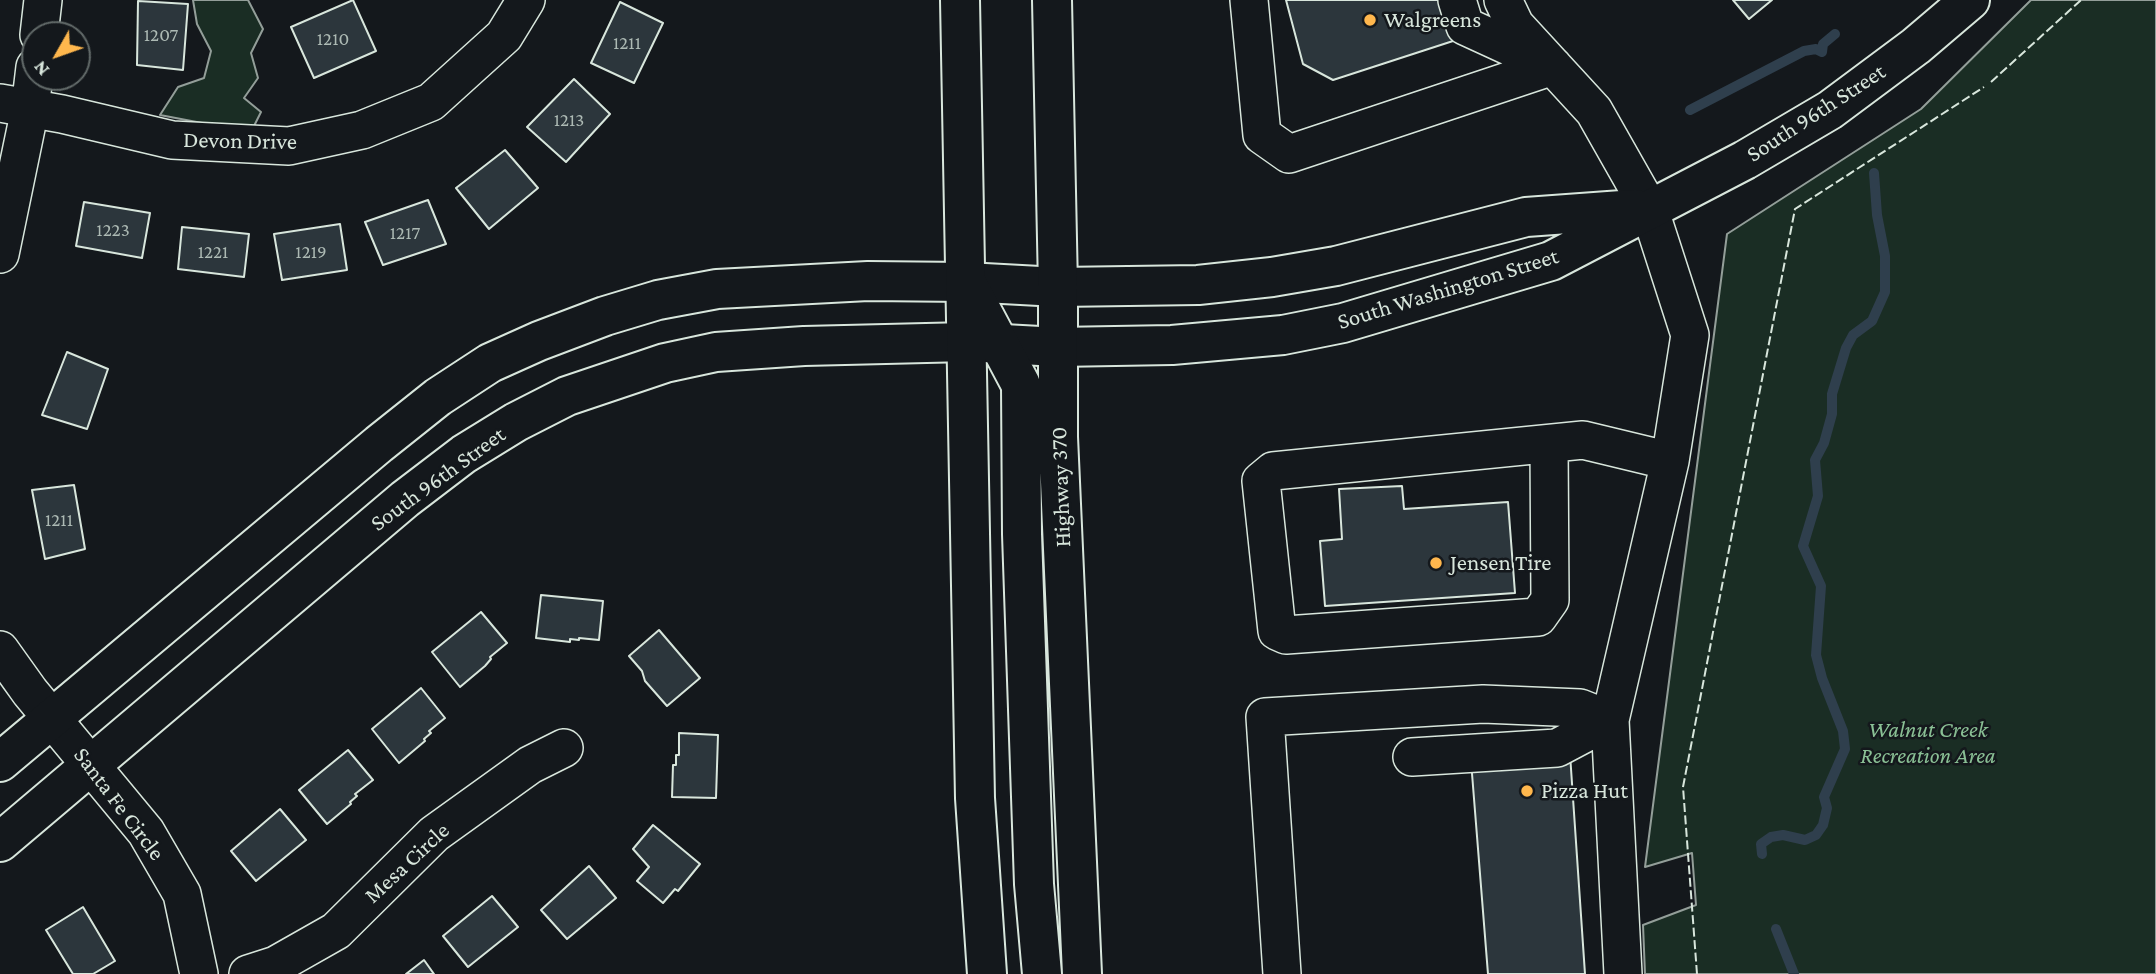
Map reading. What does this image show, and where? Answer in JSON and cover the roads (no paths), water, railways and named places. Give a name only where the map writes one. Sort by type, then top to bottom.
[{"type":"main road","points":[[960,0],[966,282],[983,343],[975,798],[987,974]]},
{"type":"main road","name":"Highway 370","points":[[1052,0],[1058,437],[1082,974]]},
{"type":"main road","name":"South 96th Street","points":[[1649,208],[1745,160],[1830,110],[1916,46],[1961,3]]},
{"type":"main road","name":"South Washington Street","points":[[1058,287],[1198,285],[1272,277],[1336,266],[1526,217],[1649,208]]},
{"type":"main road","name":"South Washington Street","points":[[1058,347],[1172,345],[1283,335],[1343,323],[1551,261],[1649,208]]},
{"type":"main road","points":[[0,762],[438,397],[490,363],[539,341],[605,316],[658,300],[717,289],[868,281],[1058,287]]},
{"type":"main road","points":[[983,343],[1021,384],[1022,547],[1034,884],[1042,974]]},
{"type":"main road","name":"South 96th Street","points":[[0,842],[405,499],[464,454],[516,422],[567,396],[665,363],[716,352],[804,346],[983,343],[1058,347]]},
{"type":"street","points":[[41,21],[43,0]]},
{"type":"street","name":"Devon Drive","points":[[15,106],[172,140],[289,146],[362,130],[431,102],[504,36],[526,0]]},
{"type":"street","points":[[1249,0],[1262,135],[1289,154],[1553,66]]},
{"type":"street","points":[[1457,0],[1465,26],[1553,66]]},
{"type":"street","points":[[1503,0],[1515,25],[1594,111],[1649,208],[1690,335],[1670,461],[1609,720],[1623,974]]},
{"type":"street","points":[[0,254],[15,106]]},
{"type":"street","points":[[1549,444],[1550,600],[1538,617],[1286,635],[1277,631],[1261,481],[1273,471],[1583,440],[1670,461]]},
{"type":"street","name":"Santa Fe Circle","points":[[0,650],[30,692],[146,832],[182,894],[199,974]]},
{"type":"street","points":[[1282,974],[1265,717],[1483,704],[1580,708],[1609,720]]},
{"type":"street","points":[[1412,757],[1557,748],[1609,720]]},
{"type":"street","name":"Mesa Circle","points":[[248,974],[276,965],[336,930],[434,834],[530,765],[564,748]]},
{"type":"waterway","points":[[1690,110],[1804,51],[1816,49],[1822,52],[1823,44],[1835,34]]},
{"type":"waterway","points":[[1762,854],[1761,844],[1771,837],[1783,835],[1805,840],[1816,835],[1823,825],[1827,808],[1824,797],[1845,749],[1843,731],[1816,655],[1821,586],[1803,546],[1818,496],[1815,460],[1824,443],[1832,414],[1832,394],[1846,348],[1853,335],[1872,321],[1885,292],[1885,256],[1877,215],[1874,173]]},
{"type":"waterway","points":[[1776,929],[1794,974]]},
{"type":"place","name":"Walgreens","points":[[1370,20]]},
{"type":"place","name":"Jensen Tire","points":[[1436,563]]},
{"type":"place","name":"Pizza Hut","points":[[1527,791]]},
{"type":"park label","name":"Walnut Creek Recreation Area","points":[[1928,743]]}]
